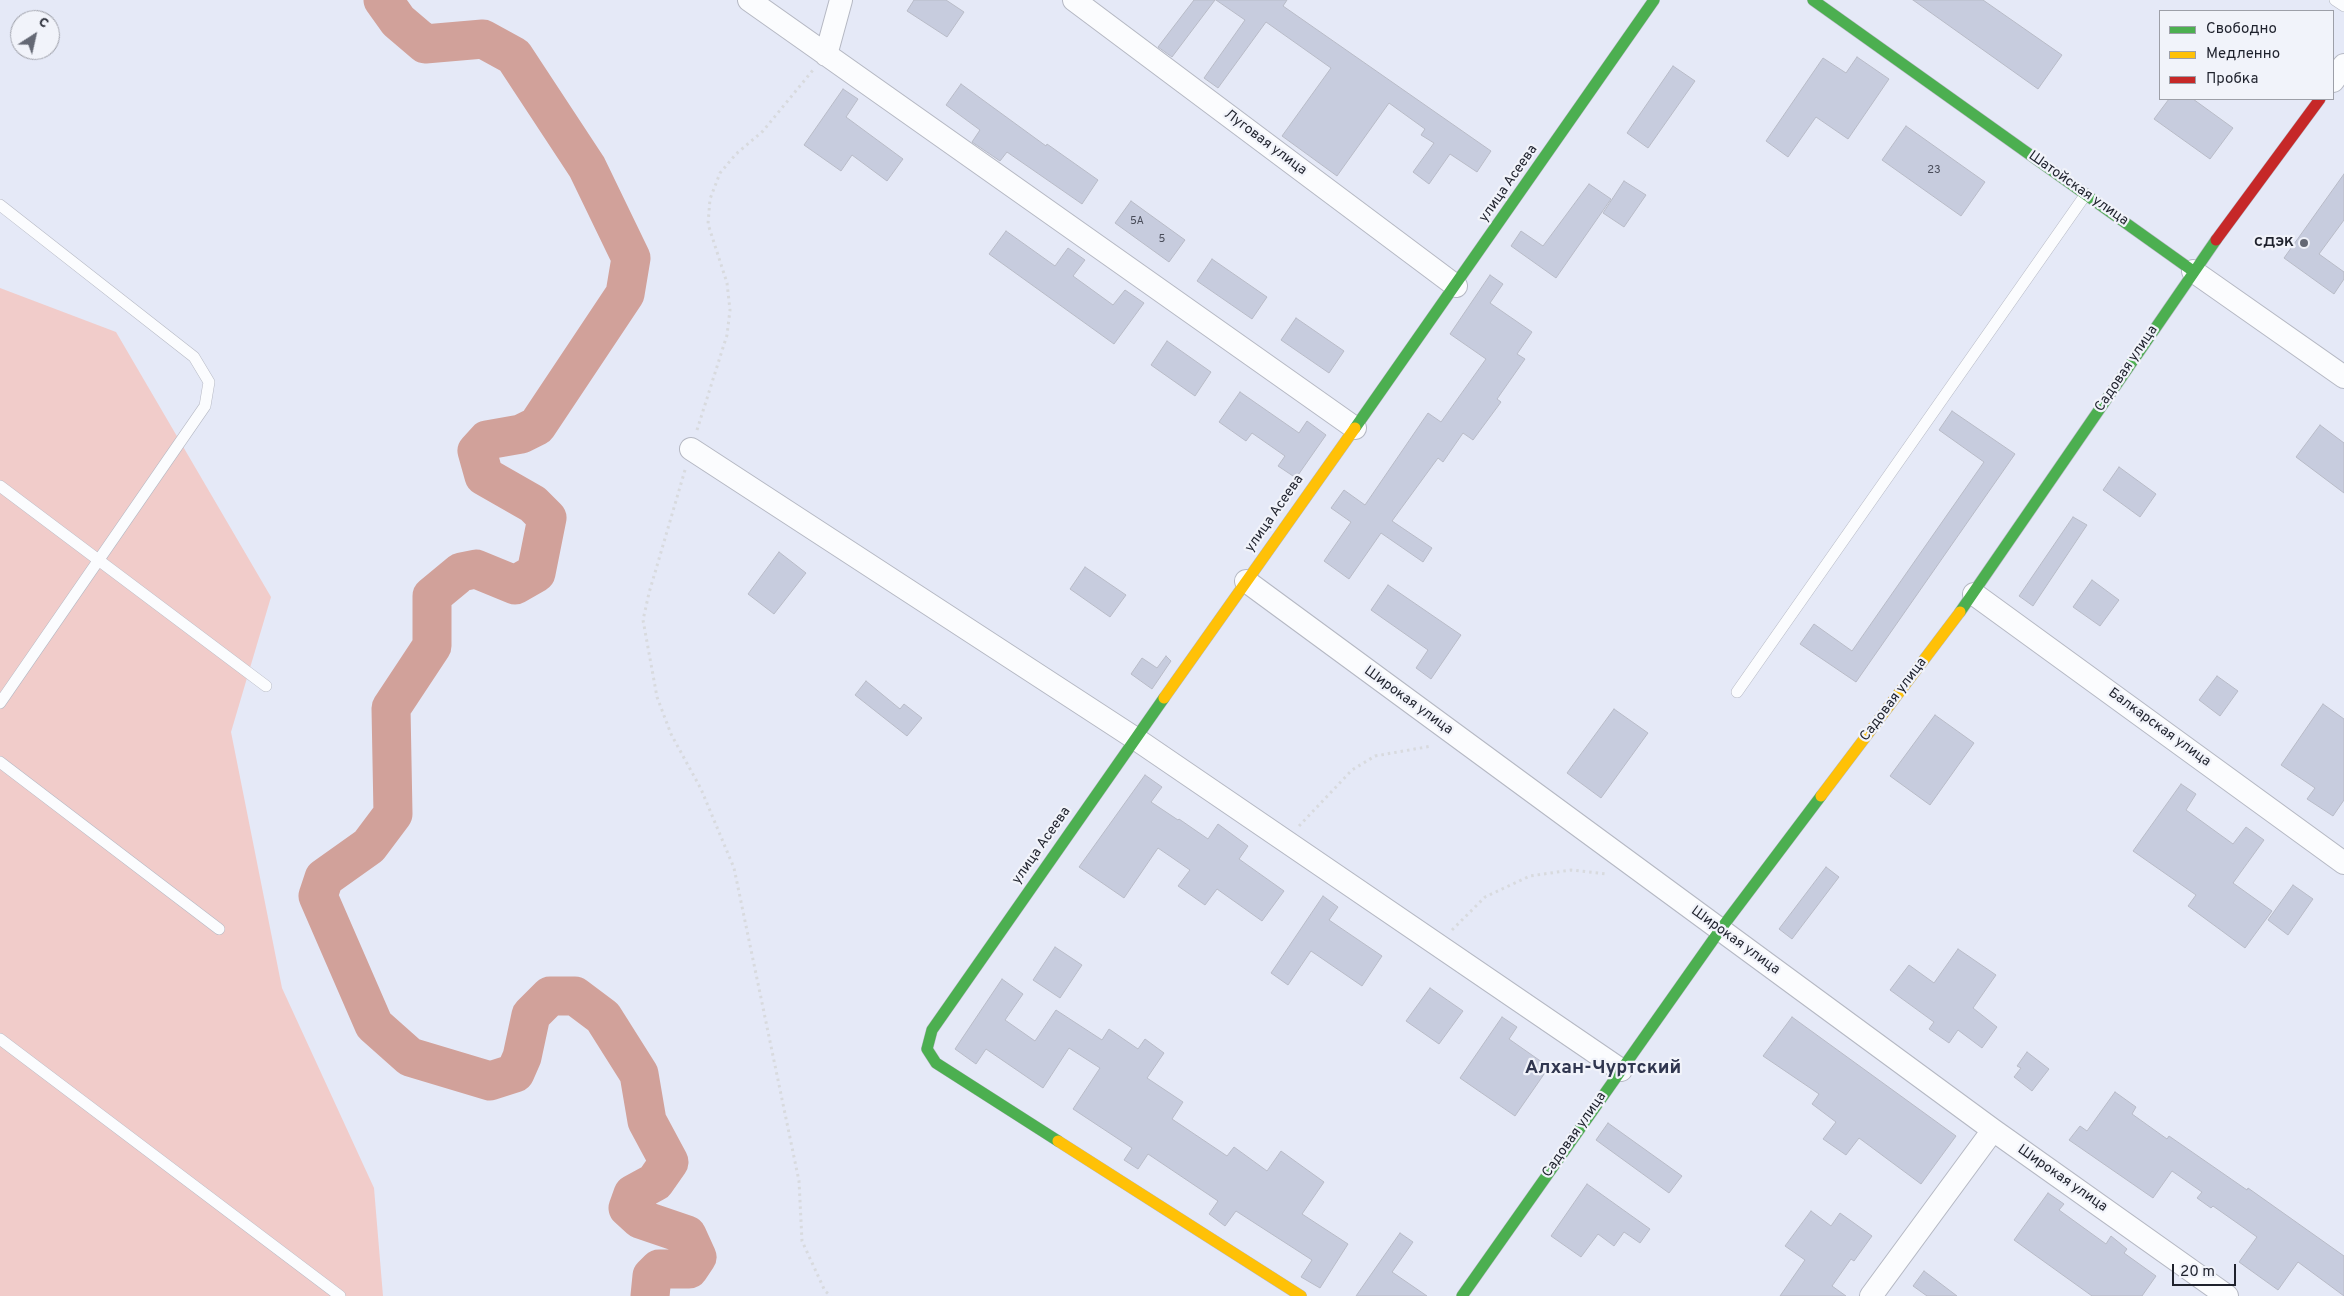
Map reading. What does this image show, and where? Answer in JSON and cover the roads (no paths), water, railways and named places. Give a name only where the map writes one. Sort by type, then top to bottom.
[{"type":"street","points":[[749,0],[1355,428]]},
{"type":"street","points":[[826,54],[842,0]]},
{"type":"street","name":"Луговая улица","points":[[1074,0],[1456,286]]},
{"type":"street","name":"улица Асеева","points":[[1301,1296],[936,1063],[927,1049],[932,1030],[1246,581],[1456,286],[1654,0]]},
{"type":"street","name":"Шатойская улица","points":[[1813,0],[2344,377]]},
{"type":"street","points":[[2334,80],[2344,65]]},
{"type":"street","name":"Садовая улица","points":[[1462,1296],[1720,930],[1974,594],[2193,271],[2319,100]]},
{"type":"street","points":[[692,449],[1136,739],[1621,1070]]},
{"type":"street","name":"Широкая улица","points":[[1246,581],[1993,1130],[2227,1296]]},
{"type":"street","name":"Балкарская улица","points":[[1974,594],[2344,863]]},
{"type":"street","points":[[1871,1296],[1993,1130]]},
{"type":"lane","points":[[2335,0],[2344,6]]},
{"type":"lane","points":[[1738,692],[2086,194]]},
{"type":"lane","points":[[0,206],[194,357],[209,382],[205,406],[0,703]]},
{"type":"lane","points":[[0,486],[266,686]]},
{"type":"lane","points":[[0,762],[219,929]]},
{"type":"lane","points":[[0,1039],[340,1296]]},
{"type":"waterway","points":[[383,0],[398,21],[425,44],[483,39],[514,56],[587,167],[631,258],[625,294],[537,426],[521,434],[487,440],[477,451],[484,476],[533,504],[547,518],[536,573],[515,585],[476,569],[461,572],[432,596],[432,646],[391,708],[393,814],[369,846],[324,878],[318,896],[374,1025],[410,1057],[490,1081],[515,1073],[522,1057],[531,1015],[550,996],[575,996],[603,1017],[639,1074],[647,1121],[669,1162],[655,1182],[633,1194],[628,1208],[640,1219],[687,1235],[697,1257],[689,1269],[659,1269],[652,1276],[650,1296]]},
{"type":"place","name":"СДЭК","points":[[2304,243]]},
{"type":"district","name":"Алхан-Чуртский","points":[[1603,1069]]}]
